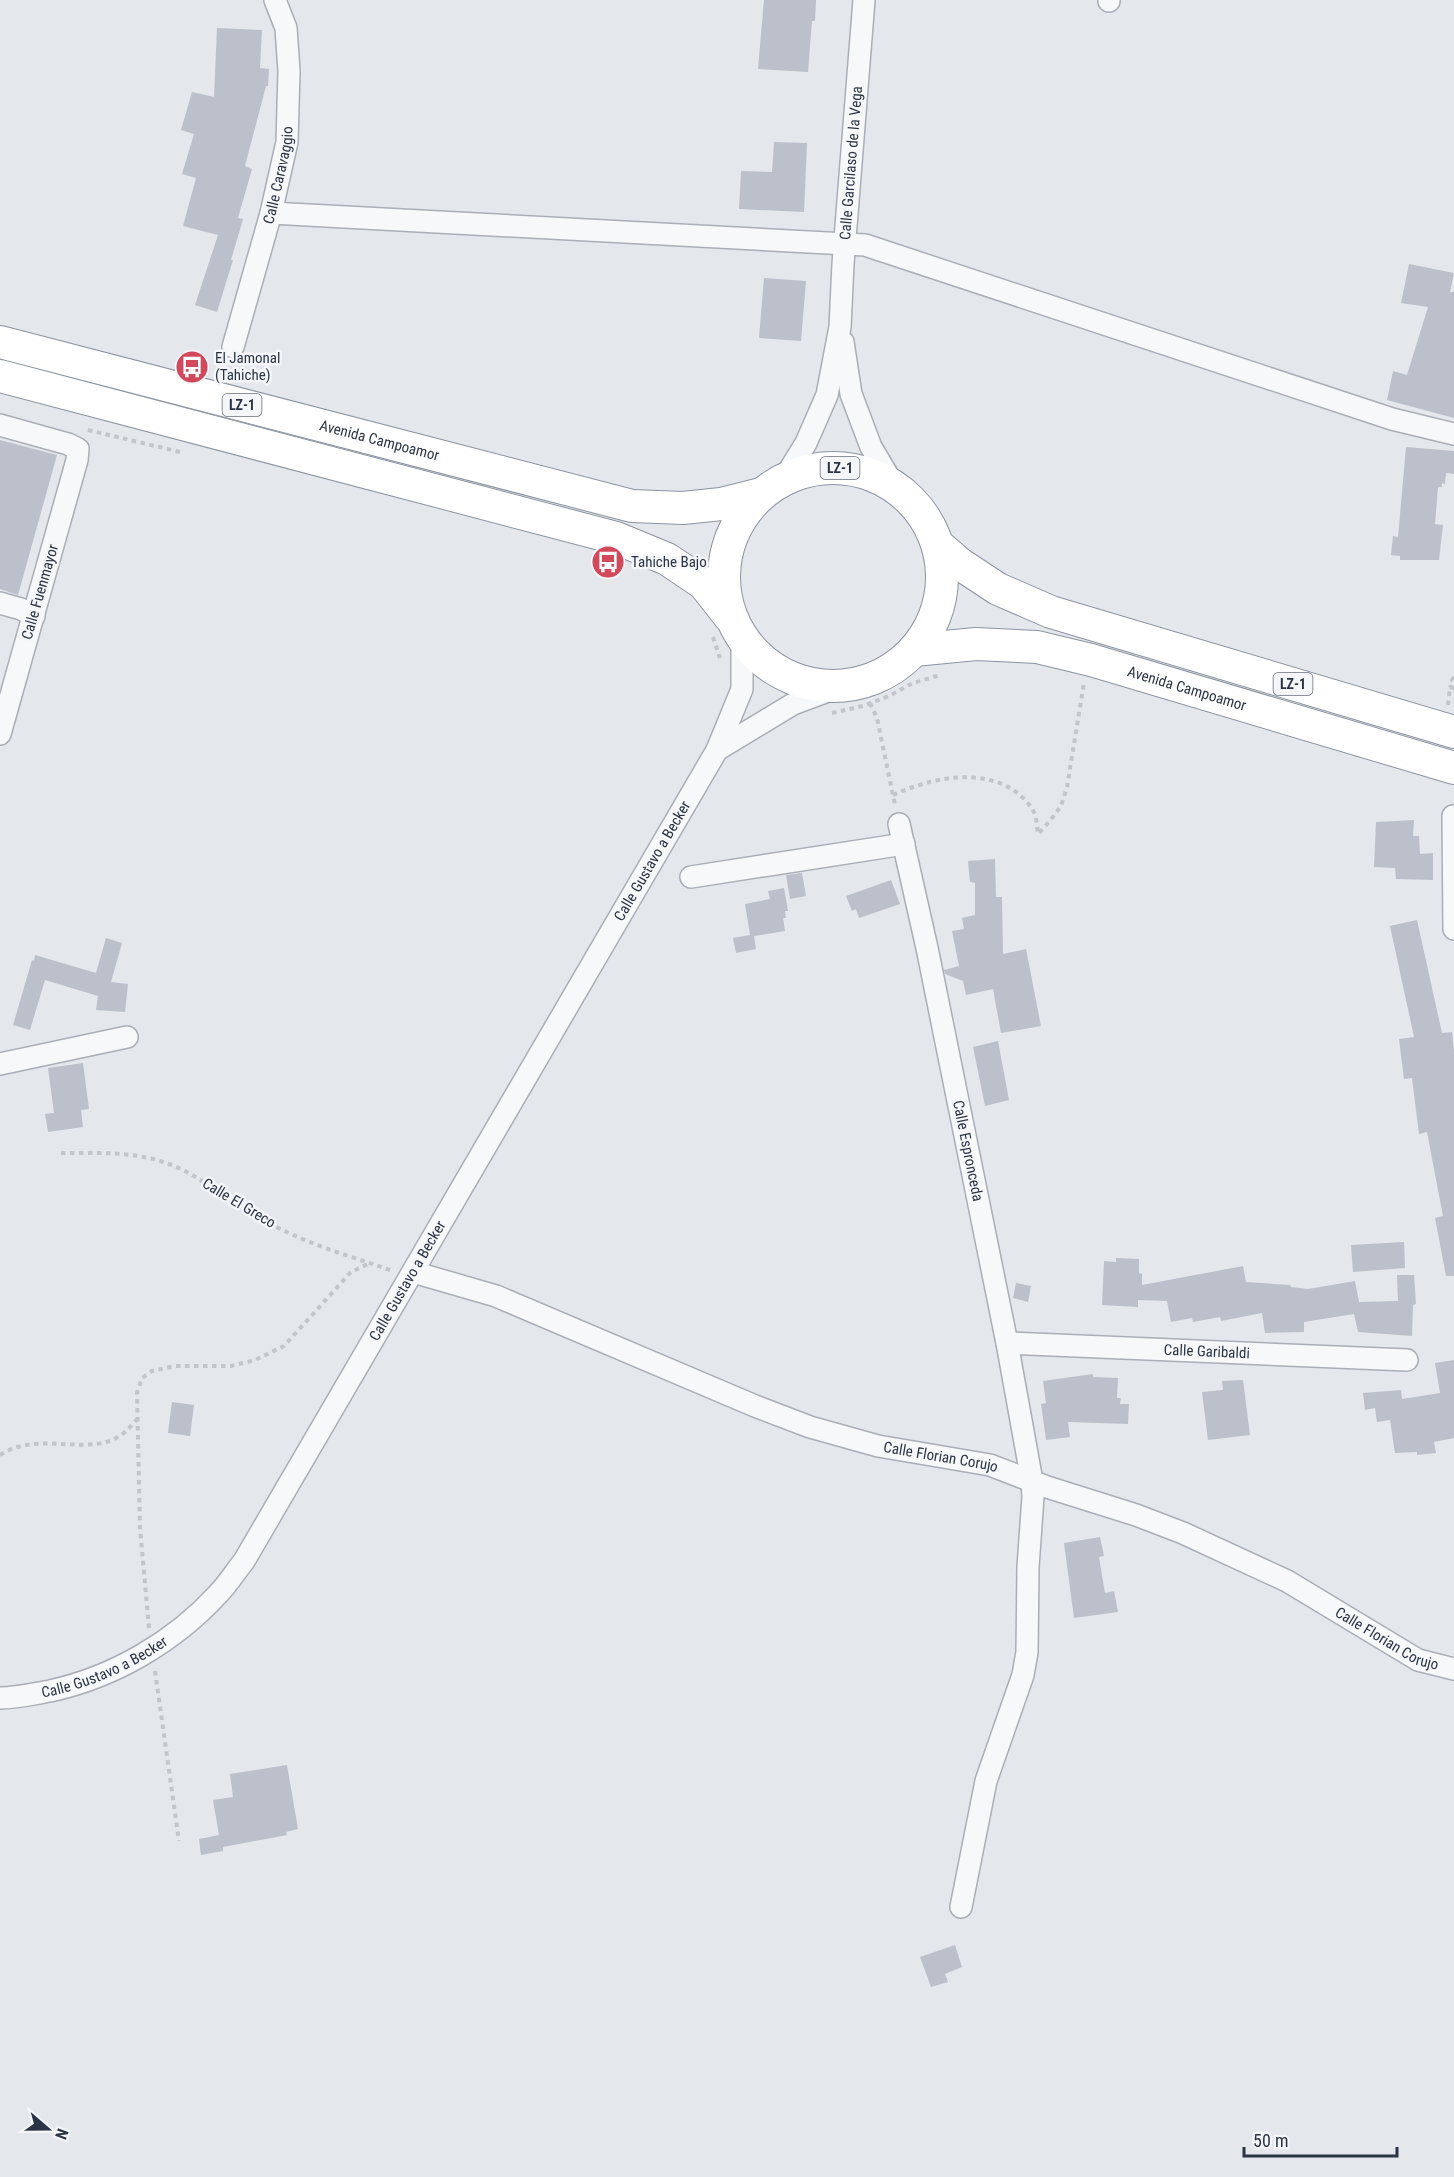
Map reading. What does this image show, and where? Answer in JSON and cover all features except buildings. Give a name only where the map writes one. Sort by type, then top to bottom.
[{"type":"highway","name":"Avenida Campoamor","points":[[0,342],[632,506],[683,508],[721,504],[773,486]]},
{"type":"highway","name":"LZ-1","points":[[0,376],[616,538],[668,559],[704,584],[728,631],[768,667],[835,700],[880,676],[914,650],[934,619],[942,582],[938,545],[921,510],[893,484],[858,469],[821,467],[773,486]]},
{"type":"highway","points":[[0,391],[32,400],[89,399]]},
{"type":"highway","points":[[728,631],[723,573],[734,529],[773,486]]},
{"type":"highway","name":"LZ-1","points":[[938,545],[960,564],[998,589],[1051,612],[1451,719]]},
{"type":"highway","name":"Avenida Campoamor","points":[[914,650],[976,644],[1037,647],[1091,660],[1454,768]]},
{"type":"street","name":"Calle Caravaggio","points":[[233,347],[271,213],[287,142],[289,70],[286,28],[276,0]]},
{"type":"street","name":"Calle Garcilaso de la Vega","points":[[773,486],[806,443],[827,395],[840,327],[864,0]]},
{"type":"street","points":[[271,213],[865,245],[1392,419],[1454,434]]},
{"type":"street","name":"Calle Garcilaso de la Vega","points":[[840,327],[851,394],[871,447],[893,484]]},
{"type":"street","name":"Calle Fuenmayor","points":[[0,425],[68,444],[78,449],[77,460],[0,734]]},
{"type":"street","points":[[0,603],[21,609],[34,616]]},
{"type":"street","name":"Calle Gustavo a Becker","points":[[0,1698],[15,1698],[73,1686],[132,1661],[170,1637],[219,1594],[244,1561],[717,750],[742,689],[728,631]]},
{"type":"street","name":"Calle Gustavo a Becker","points":[[717,750],[794,704],[835,700]]},
{"type":"street","points":[[1453,816],[1454,929]]},
{"type":"street","points":[[692,877],[902,834]]},
{"type":"street","name":"Calle Espronceda","points":[[902,834],[1007,1343],[1033,1497],[1028,1567],[1027,1652],[1023,1676],[986,1781],[961,1907]]},
{"type":"street","points":[[0,1065],[127,1037]]},
{"type":"street","name":"Calle Florian Corujo","points":[[413,1272],[496,1296],[810,1427],[878,1446],[990,1465],[1136,1515],[1233,1554],[1287,1581],[1418,1660],[1454,1669]]},
{"type":"street","name":"Calle Garibaldi","points":[[1007,1343],[1407,1360]]},
{"type":"path","points":[[722,664],[728,631]]},
{"type":"path","points":[[835,700],[870,703],[913,683],[950,673]]},
{"type":"path","points":[[893,795],[933,781],[971,776],[997,780],[1020,794],[1034,813],[1038,834],[1061,806],[1067,787],[1085,679]]},
{"type":"path","points":[[1451,719],[1450,687],[1454,688]]},
{"type":"path","points":[[870,703],[877,718],[902,834]]},
{"type":"path","name":"Calle El Greco","points":[[61,1153],[98,1152],[150,1157],[170,1164],[200,1180],[258,1217],[287,1232],[392,1271],[413,1272]]},
{"type":"path","points":[[178,1841],[151,1650],[140,1528],[137,1393],[142,1377],[152,1371],[175,1366],[231,1366],[255,1360],[284,1346],[351,1272],[370,1263]]},
{"type":"path","points":[[0,1455],[28,1443],[99,1443],[119,1437],[137,1418]]},
{"type":"place","name":"El Jamonal (Tahiche)","points":[[192,367]]},
{"type":"place","name":"Tahiche Bajo","points":[[608,562]]}]
